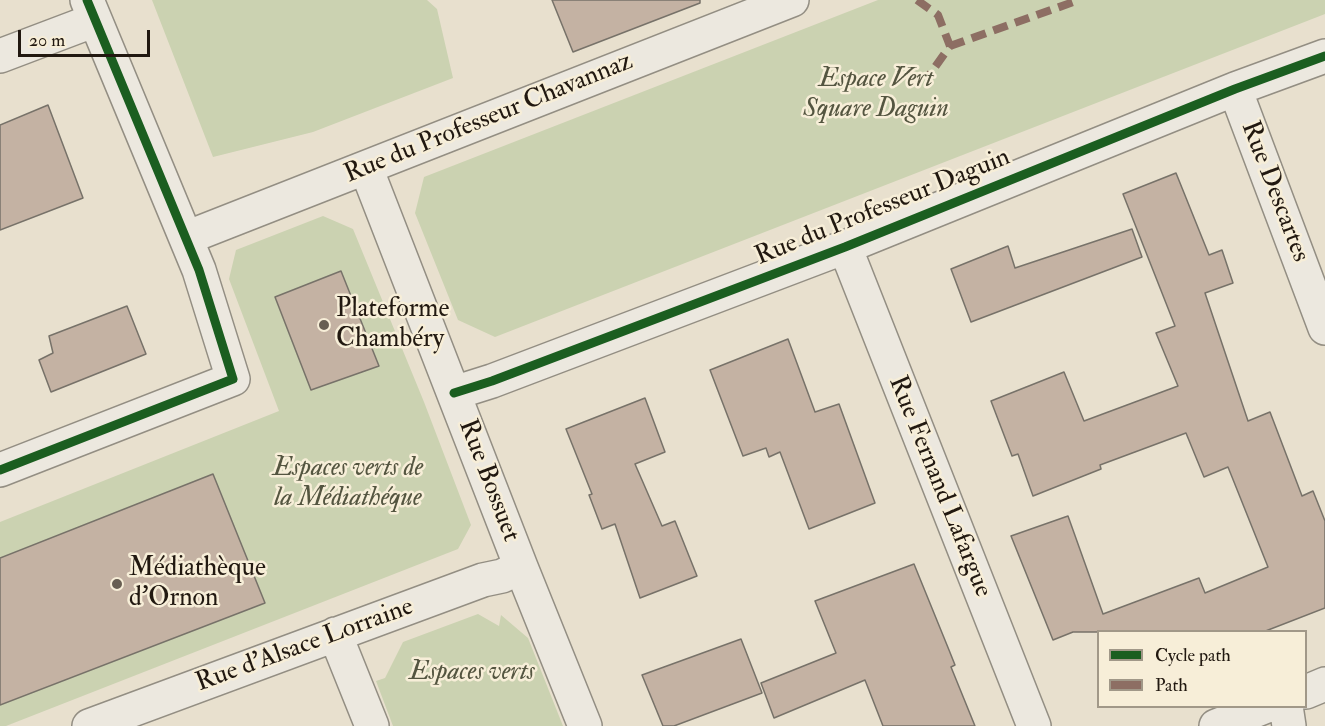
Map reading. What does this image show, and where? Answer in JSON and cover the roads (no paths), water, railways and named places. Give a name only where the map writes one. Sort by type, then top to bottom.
[{"type":"street","name":"Rue du Professeur Chavannaz","points":[[186,238],[792,0]]},
{"type":"street","points":[[0,56],[91,10],[199,270],[233,379],[0,470]]},
{"type":"street","name":"Rue du Professeur Daguin","points":[[454,393],[503,377],[845,247],[1235,89],[1325,56]]},
{"type":"street","name":"Rue Descartes","points":[[1235,89],[1325,328]]},
{"type":"street","name":"Rue Bossuet","points":[[366,168],[520,567],[585,726]]},
{"type":"street","name":"Rue Fernand Lafargue","points":[[845,247],[1034,726]]},
{"type":"street","name":"Rue d'Alsace Lorraine","points":[[89,726],[483,580],[502,576],[520,567]]},
{"type":"street","points":[[335,634],[372,726]]},
{"type":"street","points":[[1307,691],[1325,684]]},
{"type":"street","points":[[1216,726],[1262,708]]},
{"type":"street","points":[[1286,708],[1289,726]]},
{"type":"place","name":"Plateforme Chambéry","points":[[324,325]]},
{"type":"place","name":"Médiathèque d’Ornon","points":[[117,584]]},
{"type":"park label","name":"Espace Vert Square Daguin","points":[[876,94]]},
{"type":"park label","name":"Espaces verts de la Médiathéque","points":[[348,484]]},
{"type":"park label","name":"Espaces verts","points":[[472,673]]}]
